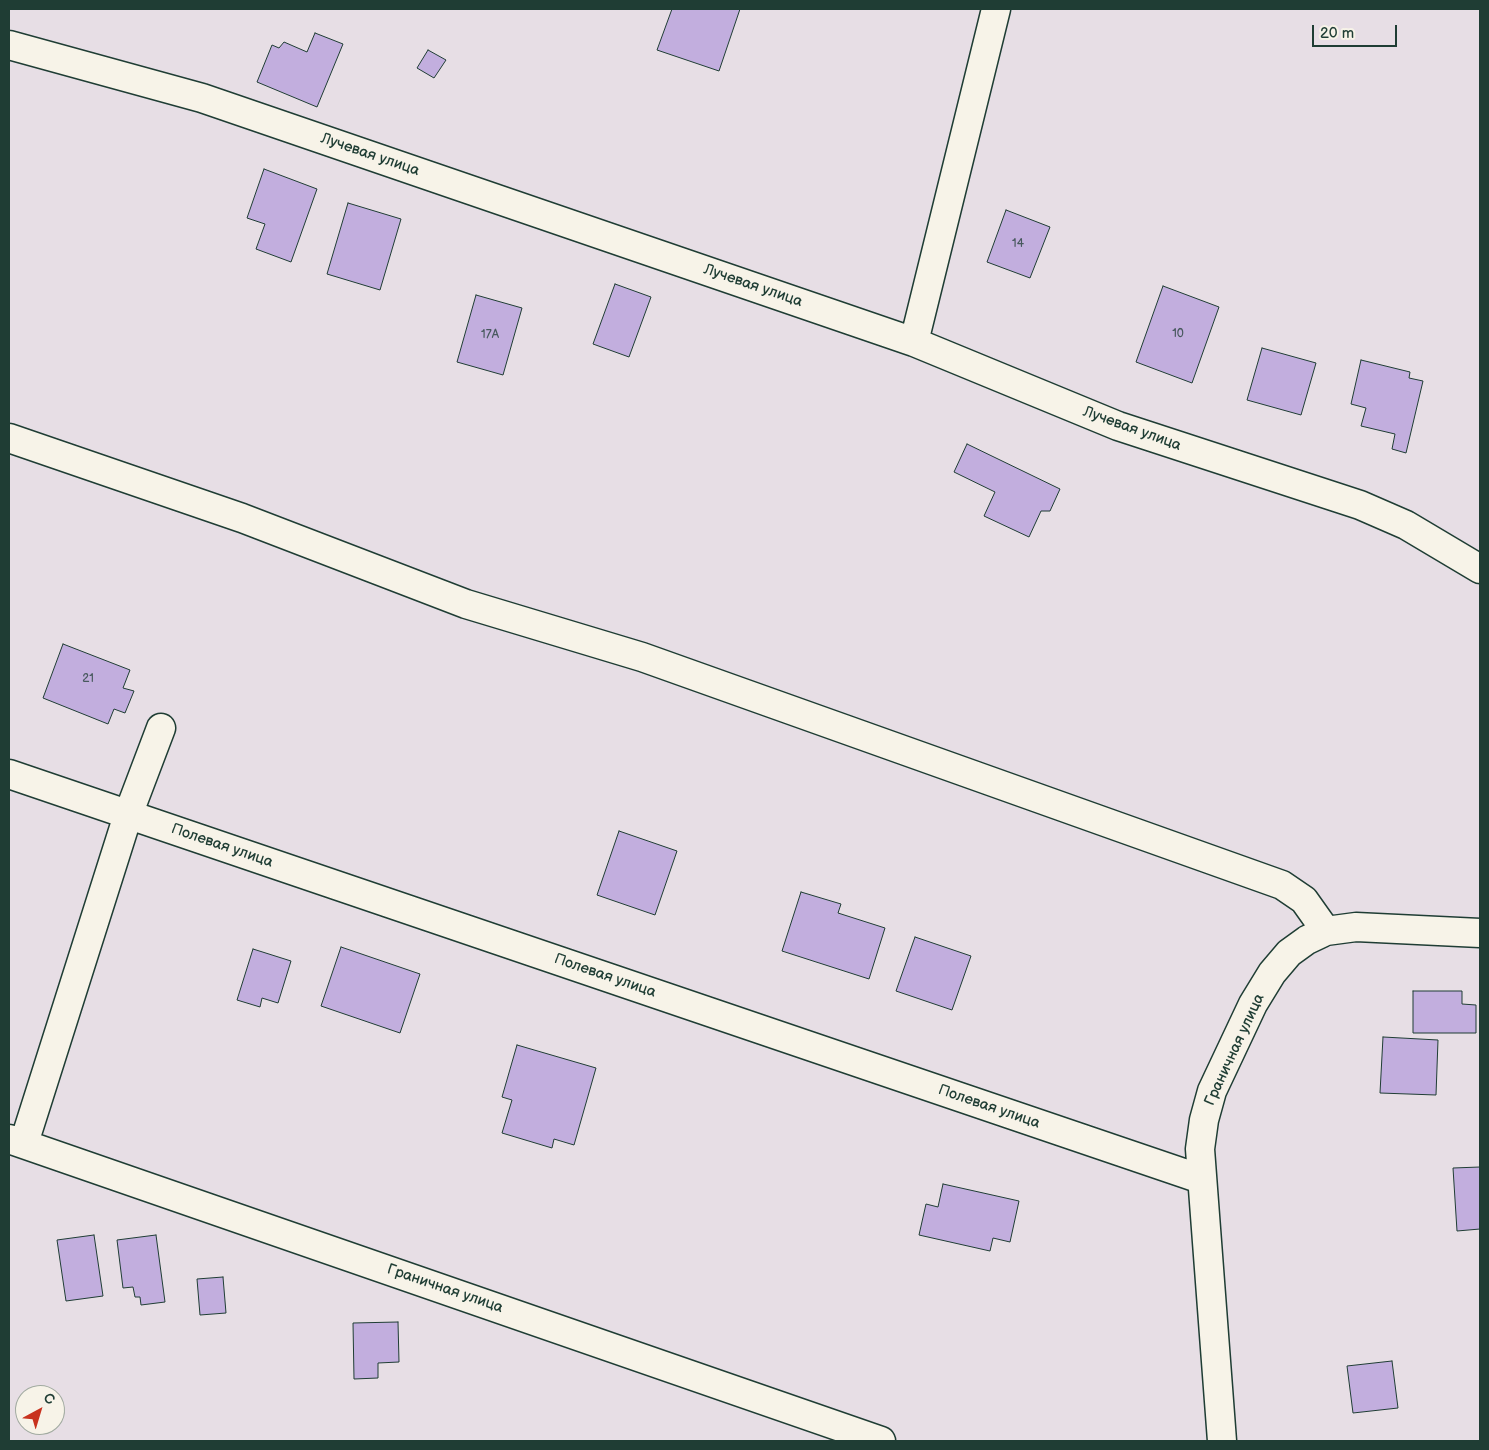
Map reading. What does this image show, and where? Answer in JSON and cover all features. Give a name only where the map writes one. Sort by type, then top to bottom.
[{"type":"street","points":[[914,342],[996,9]]},
{"type":"street","name":"Лучевая улица","points":[[9,46],[202,98],[914,342],[1118,426],[1360,505],[1406,525],[1480,569]]},
{"type":"street","points":[[9,438],[242,518],[466,604],[642,657],[1282,885],[1304,900],[1326,931]]},
{"type":"street","points":[[16,1141],[128,815],[161,728]]},
{"type":"street","name":"Полевая улица","points":[[9,774],[1202,1179]]},
{"type":"street","name":"Граничная улица","points":[[1222,1441],[1200,1149],[1204,1120],[1212,1091],[1254,1004],[1272,973],[1289,953],[1307,940],[1326,931],[1356,927],[1480,934]]},
{"type":"street","name":"Граничная улица","points":[[16,1141],[881,1441]]},
{"type":"building","points":[[672,9],[740,9],[719,71],[657,50]]},
{"type":"building","points":[[315,33],[343,44],[317,107],[257,82],[272,45],[279,48],[284,42],[307,52]]},
{"type":"building","points":[[428,50],[446,60],[434,78],[417,68]]},
{"type":"building","points":[[264,169],[317,189],[291,262],[256,249],[265,224],[247,218]]},
{"type":"building","points":[[348,203],[401,219],[380,290],[327,274]]},
{"type":"building","points":[[1006,210],[1050,227],[1030,278],[987,262]]},
{"type":"building","points":[[615,284],[651,297],[629,357],[593,344]]},
{"type":"building","points":[[1163,286],[1219,307],[1192,383],[1136,362]]},
{"type":"building","points":[[476,295],[522,308],[503,375],[457,362]]},
{"type":"building","points":[[1262,348],[1316,363],[1301,415],[1247,400]]},
{"type":"building","points":[[1361,360],[1410,372],[1409,378],[1423,381],[1406,453],[1392,449],[1395,434],[1361,426],[1366,408],[1351,404]]},
{"type":"building","points":[[967,444],[1060,489],[1050,511],[1041,511],[1029,537],[984,516],[995,492],[954,472]]},
{"type":"building","points":[[63,644],[130,670],[123,688],[134,691],[125,713],[114,709],[108,724],[43,698]]},
{"type":"building","points":[[619,831],[677,851],[655,915],[597,895]]},
{"type":"building","points":[[801,892],[841,904],[838,913],[885,928],[869,979],[782,951]]},
{"type":"building","points":[[915,937],[971,956],[952,1010],[896,991]]},
{"type":"building","points":[[341,947],[420,974],[400,1033],[321,1006]]},
{"type":"building","points":[[253,949],[291,961],[278,1003],[262,998],[260,1007],[237,1000]]},
{"type":"building","points":[[1413,991],[1462,991],[1462,1004],[1476,1005],[1476,1033],[1413,1033]]},
{"type":"building","points":[[1383,1037],[1438,1040],[1436,1095],[1380,1093]]},
{"type":"building","points":[[517,1045],[596,1068],[574,1145],[554,1139],[552,1148],[502,1133],[512,1100],[502,1097]]},
{"type":"building","points":[[1480,1167],[1480,1229],[1457,1231],[1453,1168]]},
{"type":"building","points":[[943,1184],[1019,1201],[1010,1242],[993,1238],[990,1251],[919,1235],[926,1204],[938,1207]]},
{"type":"building","points":[[94,1235],[103,1296],[66,1301],[57,1240]]},
{"type":"building","points":[[156,1235],[165,1302],[141,1305],[140,1297],[135,1297],[133,1287],[123,1288],[117,1240]]},
{"type":"building","points":[[223,1277],[226,1313],[200,1315],[197,1279]]},
{"type":"building","points":[[398,1322],[399,1362],[378,1363],[378,1378],[354,1379],[353,1323]]},
{"type":"building","points":[[1392,1361],[1398,1408],[1353,1413],[1347,1366]]}]
